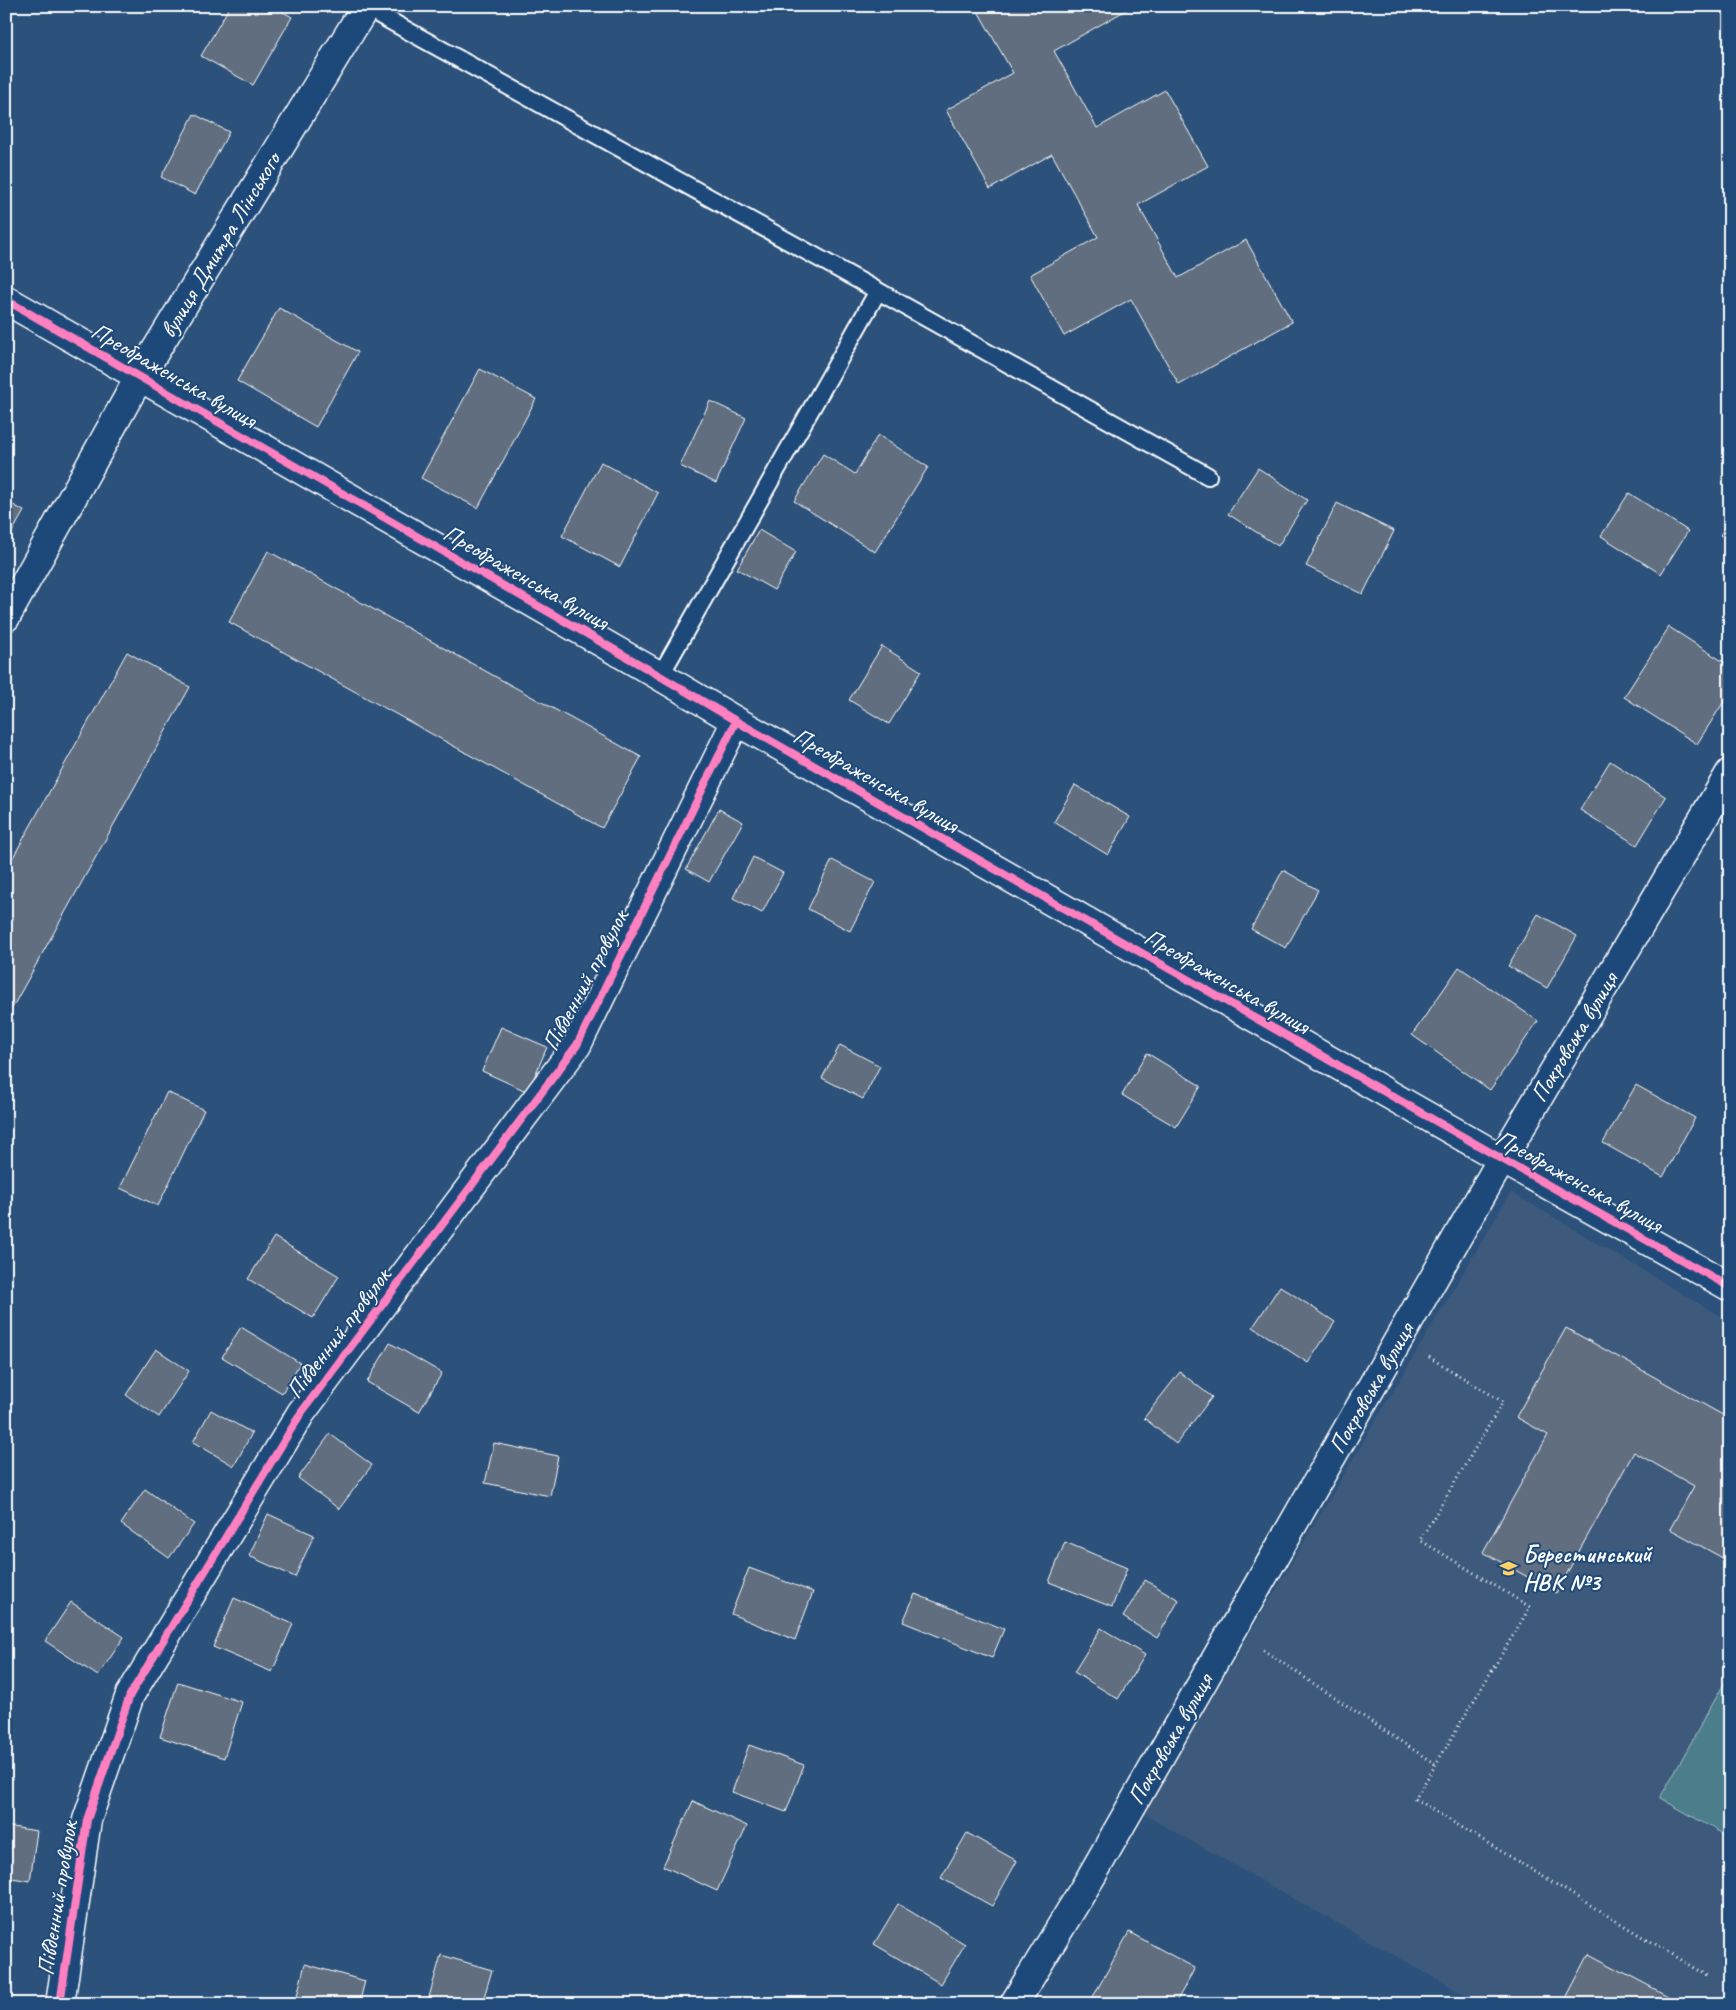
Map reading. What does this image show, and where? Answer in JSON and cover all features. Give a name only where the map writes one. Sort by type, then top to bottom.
[{"type":"street","name":"вулиця Дмитра Лінського","points":[[6,617],[140,376],[366,7]]},
{"type":"street","name":"Преображенська вулиця","points":[[6,300],[660,676],[736,722],[1730,1287]]},
{"type":"street","name":"Південний провулок","points":[[60,2004],[87,1820],[130,1696],[301,1413],[577,1044],[736,722]]},
{"type":"street","name":"Покровська вулиця","points":[[1014,2004],[1091,1877],[1502,1159],[1730,773]]},
{"type":"lane","points":[[366,7],[1208,476]]},
{"type":"lane","points":[[660,676],[878,291]]},
{"type":"path","points":[[1400,1338],[1503,1402],[1420,1540],[1530,1607],[1414,1799],[1707,1976]]},
{"type":"path","points":[[1232,1630],[1436,1764]]},
{"type":"shaded area","name":"Берестинський НВК №3","points":[[1511,1192],[1730,1322],[1730,2004],[1481,2004],[1143,1814]]},
{"type":"green space","points":[[1730,1673],[1730,1838],[1660,1798]]},
{"type":"building","points":[[230,6],[273,6],[292,17],[253,85],[201,56]]},
{"type":"building","points":[[975,6],[1127,6],[1128,9],[1054,51],[1097,128],[1165,90],[1208,166],[1138,205],[1178,278],[1246,240],[1292,322],[1179,385],[1131,299],[1064,336],[1030,275],[1098,237],[1052,154],[990,189],[946,110],[1013,73]]},
{"type":"building","points":[[194,114],[229,132],[195,195],[161,177]]},
{"type":"building","points":[[279,308],[358,352],[316,427],[237,381]]},
{"type":"building","points":[[480,369],[536,399],[478,508],[421,478]]},
{"type":"building","points":[[710,401],[746,418],[716,483],[680,466]]},
{"type":"building","points":[[878,435],[928,467],[875,552],[794,501],[823,454],[855,474]]},
{"type":"building","points":[[601,462],[658,493],[620,567],[562,536]]},
{"type":"building","points":[[1258,468],[1307,500],[1278,546],[1228,514]]},
{"type":"building","points":[[1629,493],[1688,531],[1661,574],[1601,536]]},
{"type":"building","points":[[6,501],[24,511],[6,543]]},
{"type":"building","points":[[1337,503],[1394,531],[1363,594],[1306,566]]},
{"type":"building","points":[[1730,520],[1730,541],[1720,535]]},
{"type":"building","points":[[759,530],[796,552],[774,590],[737,569]]},
{"type":"building","points":[[268,551],[641,757],[602,828],[229,622]]},
{"type":"building","points":[[1669,627],[1730,666],[1730,692],[1697,744],[1624,697]]},
{"type":"building","points":[[882,646],[921,671],[889,724],[849,700]]},
{"type":"building","points":[[127,652],[190,687],[6,1019],[6,870]]},
{"type":"building","points":[[1610,761],[1666,797],[1637,845],[1580,810]]},
{"type":"building","points":[[1075,785],[1130,817],[1108,855],[1054,822]]},
{"type":"building","points":[[719,809],[743,822],[709,882],[686,869]]},
{"type":"building","points":[[753,857],[783,873],[762,913],[733,898]]},
{"type":"building","points":[[832,860],[875,882],[850,931],[808,909]]},
{"type":"building","points":[[1283,870],[1318,890],[1286,948],[1251,929]]},
{"type":"building","points":[[1538,914],[1577,936],[1547,988],[1508,966]]},
{"type":"building","points":[[1459,967],[1538,1021],[1490,1090],[1412,1035]]},
{"type":"building","points":[[501,1027],[547,1047],[528,1092],[482,1071]]},
{"type":"building","points":[[840,1045],[880,1066],[863,1099],[822,1078]]},
{"type":"building","points":[[1147,1053],[1201,1086],[1176,1127],[1122,1095]]},
{"type":"building","points":[[1636,1085],[1695,1118],[1663,1177],[1603,1143]]},
{"type":"building","points":[[167,1092],[204,1110],[158,1206],[120,1188]]},
{"type":"building","points":[[274,1237],[339,1276],[313,1318],[248,1279]]},
{"type":"building","points":[[1280,1286],[1335,1322],[1308,1363],[1253,1327]]},
{"type":"building","points":[[241,1327],[300,1363],[282,1393],[222,1357]]},
{"type":"building","points":[[1566,1328],[1730,1419],[1730,1562],[1670,1529],[1694,1486],[1634,1452],[1556,1593],[1483,1552],[1548,1435],[1516,1417]]},
{"type":"building","points":[[390,1343],[442,1373],[419,1412],[367,1382]]},
{"type":"building","points":[[156,1349],[189,1371],[159,1417],[126,1395]]},
{"type":"building","points":[[1180,1372],[1212,1397],[1176,1444],[1144,1418]]},
{"type":"building","points":[[211,1410],[252,1433],[234,1466],[193,1442]]},
{"type":"building","points":[[330,1434],[372,1465],[339,1509],[298,1478]]},
{"type":"building","points":[[494,1443],[558,1456],[550,1496],[485,1483]]},
{"type":"building","points":[[145,1489],[194,1524],[169,1558],[121,1524]]},
{"type":"building","points":[[268,1514],[314,1535],[295,1577],[249,1556]]},
{"type":"building","points":[[1065,1542],[1127,1568],[1112,1607],[1049,1582]]},
{"type":"building","points":[[749,1568],[813,1592],[795,1640],[731,1614]]},
{"type":"building","points":[[1145,1580],[1179,1600],[1157,1638],[1123,1617]]},
{"type":"building","points":[[915,1594],[1004,1629],[992,1658],[903,1622]]},
{"type":"building","points":[[234,1598],[293,1624],[272,1672],[213,1647]]},
{"type":"building","points":[[71,1602],[124,1637],[98,1676],[45,1641]]},
{"type":"building","points":[[1101,1628],[1145,1655],[1118,1699],[1074,1672]]},
{"type":"building","points":[[178,1682],[242,1702],[224,1758],[160,1737]]},
{"type":"building","points":[[749,1745],[804,1765],[786,1812],[732,1792]]},
{"type":"building","points":[[693,1801],[747,1826],[717,1891],[663,1866]]},
{"type":"building","points":[[6,1826],[37,1831],[30,1881],[6,1877]]},
{"type":"building","points":[[967,1833],[1017,1861],[992,1906],[941,1878]]},
{"type":"building","points":[[898,1904],[965,1944],[941,1984],[874,1944]]},
{"type":"building","points":[[1129,1932],[1195,1968],[1175,2004],[1089,2004]]},
{"type":"building","points":[[6,1934],[11,1934],[11,1982],[6,1982]]},
{"type":"building","points":[[1589,1954],[1683,2004],[1563,2004]]},
{"type":"building","points":[[441,1955],[492,1970],[482,2004],[427,2004]]},
{"type":"building","points":[[305,1964],[365,1981],[359,2004],[295,2004]]},
{"type":"cycle path","points":[[6,300],[736,721],[1502,1159],[1730,1287]]},
{"type":"cycle path","points":[[60,2004],[87,1820],[130,1695],[301,1413],[577,1045],[736,721]]},
{"type":"place","name":"Берестинський НВК №3","points":[[1509,1568]]}]
